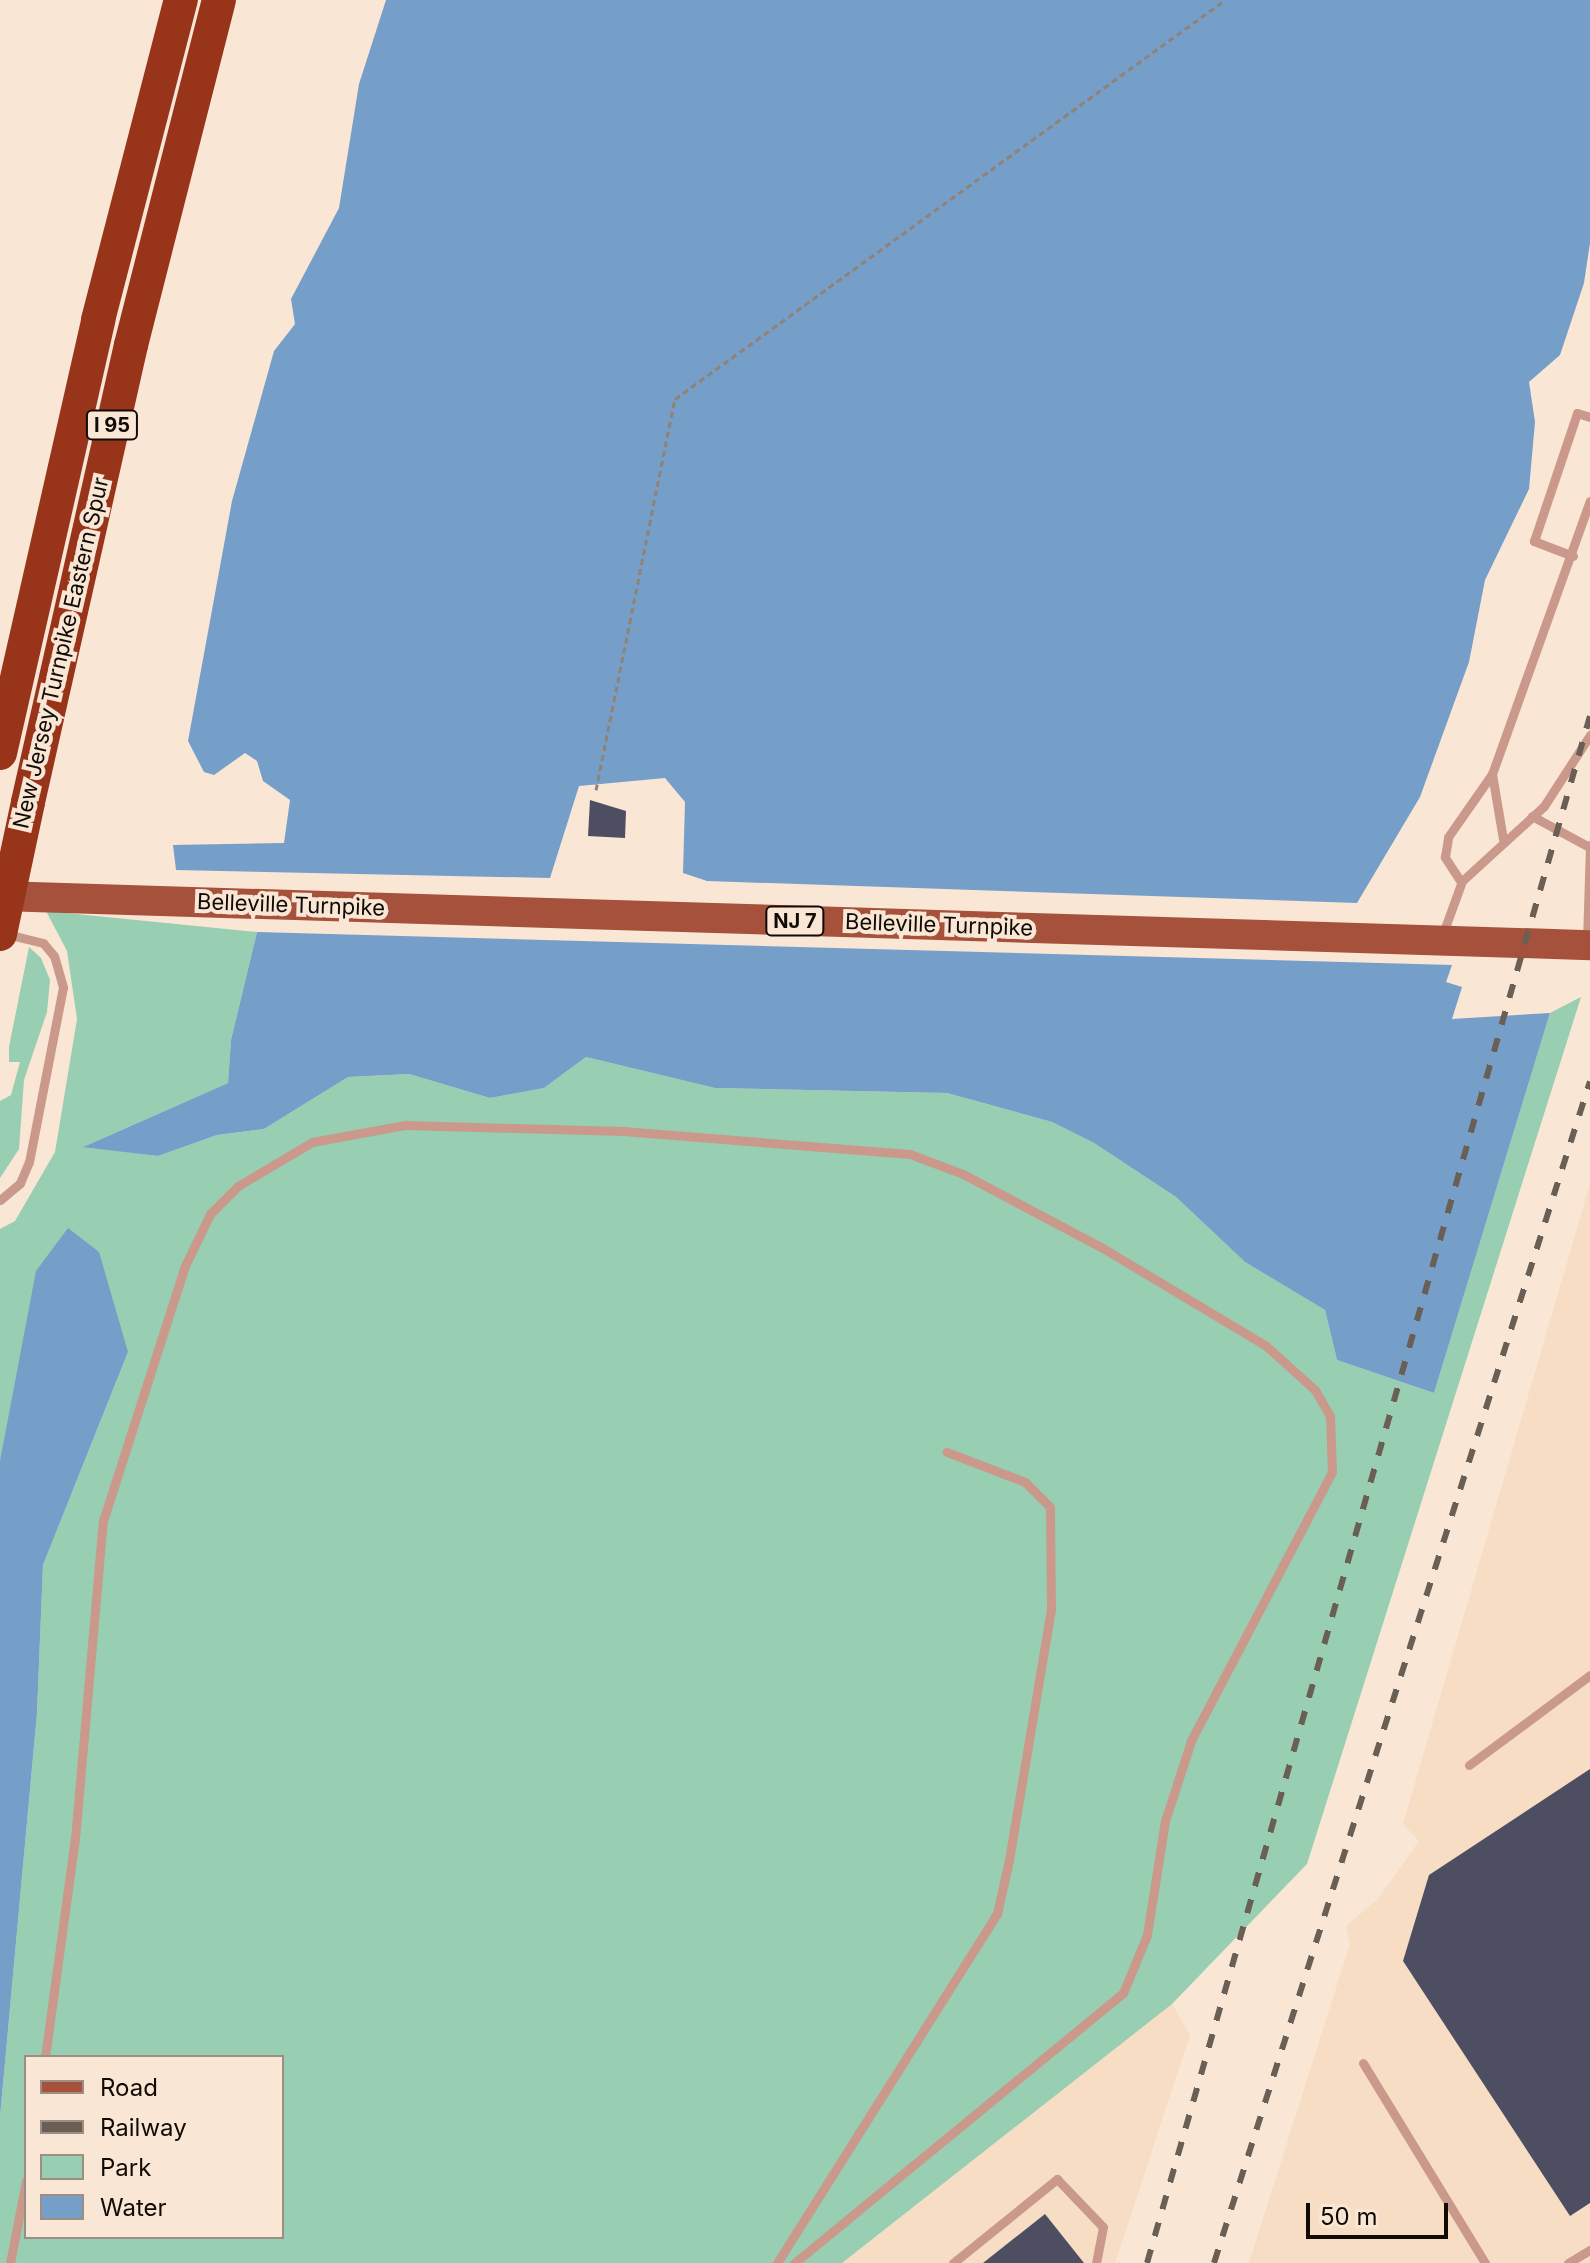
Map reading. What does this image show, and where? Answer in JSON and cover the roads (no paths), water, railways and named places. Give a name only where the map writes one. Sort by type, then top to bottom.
[{"type":"highway","name":"New Jersey Turnpike Eastern Spur","points":[[0,753],[181,0]]},
{"type":"highway","name":"New Jersey Turnpike Eastern Spur","points":[[0,934],[28,802],[219,0]]},
{"type":"main road","name":"Belleville Turnpike","points":[[0,896],[1588,945]]},
{"type":"lane","points":[[1573,556],[1534,541],[1577,413],[1590,417]]},
{"type":"lane","points":[[1461,882],[1448,865],[1448,837],[1492,774],[1573,556],[1590,501]]},
{"type":"lane","points":[[1441,940],[1461,882],[1503,839],[1532,816],[1570,774],[1590,735]]},
{"type":"lane","points":[[1492,774],[1503,839]]},
{"type":"lane","points":[[1532,816],[1590,846],[1588,945]]},
{"type":"lane","points":[[0,934],[43,943],[54,956],[63,987],[29,1162],[20,1183],[0,1200]]},
{"type":"lane","points":[[45,2055],[75,1839],[103,1521],[184,1268],[210,1214],[248,1178],[312,1142],[405,1125],[623,1131],[910,1154],[963,1174],[1101,1247],[1265,1345],[1315,1390],[1330,1416],[1332,1472],[1191,1741],[1165,1821],[1147,1935],[1123,1993],[794,2263]]},
{"type":"lane","points":[[777,2263],[997,1914],[1009,1860],[1051,1609],[1050,1507],[1025,1482],[947,1452]]},
{"type":"lane","points":[[1469,1765],[1590,1675]]},
{"type":"lane","points":[[1363,2063],[1485,2263]]},
{"type":"lane","points":[[953,2263],[1057,2179],[1103,2227],[1096,2263]]},
{"type":"lane","points":[[10,2263],[24,2191]]},
{"type":"lane","points":[[1568,2263],[1590,2250]]},
{"type":"water","points":[[386,0],[1590,0],[1590,243],[1584,283],[1560,355],[1529,382],[1535,422],[1529,489],[1485,580],[1469,662],[1420,797],[1357,903],[707,881],[683,873],[685,802],[665,778],[579,786],[550,878],[176,870],[173,845],[284,843],[290,800],[263,781],[257,761],[245,753],[214,775],[204,772],[188,741],[232,501],[274,351],[295,324],[291,299],[339,208],[359,84]]},
{"type":"water","points":[[257,932],[1452,965],[1446,982],[1462,987],[1452,1019],[1550,1013],[1434,1393],[1337,1360],[1325,1310],[1245,1262],[1176,1197],[1094,1143],[1052,1122],[947,1093],[715,1088],[586,1057],[544,1088],[490,1098],[409,1074],[348,1077],[264,1129],[217,1135],[158,1156],[83,1147],[228,1083],[231,1040]]},
{"type":"water","points":[[68,1228],[99,1252],[128,1352],[43,1565],[37,1713],[0,2117],[0,1461],[36,1271]]},
{"type":"railway","points":[[1147,2263],[1590,716]]},
{"type":"railway","points":[[1214,2263],[1590,1081]]}]
